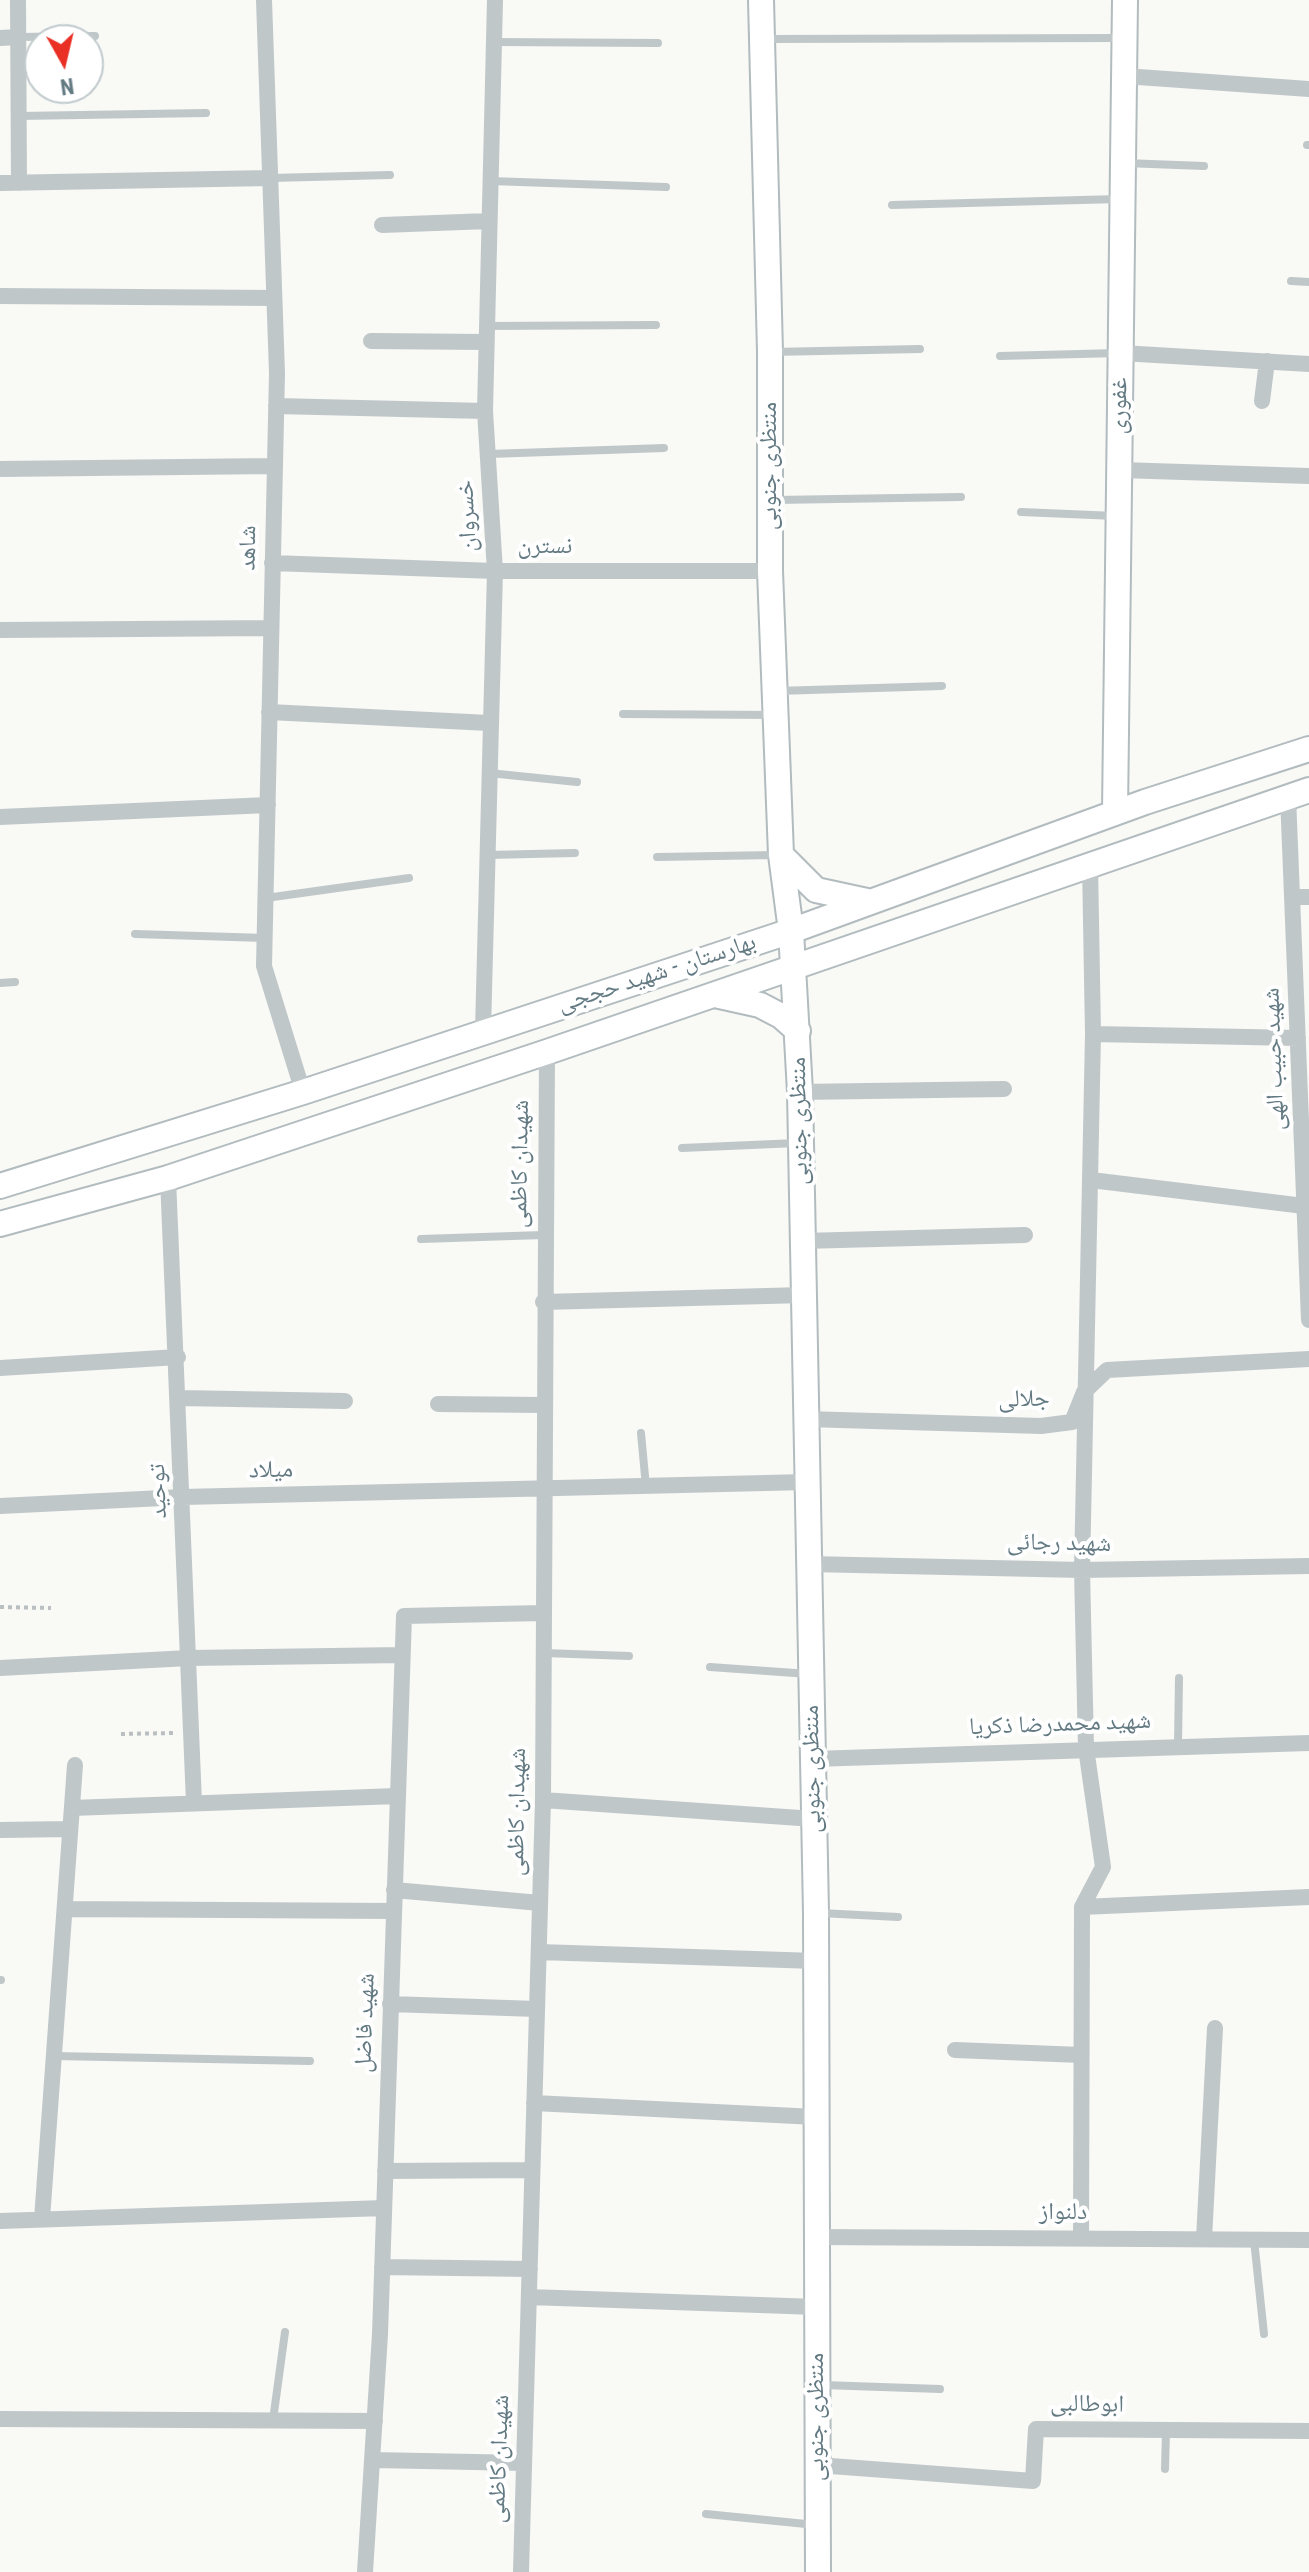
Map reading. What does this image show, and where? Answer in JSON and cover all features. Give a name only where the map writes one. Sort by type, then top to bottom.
[{"type":"main road","name":"منتظری جنوبی","points":[[761,0],[770,352],[770,571],[781,855],[791,931],[800,1092],[816,1913],[818,2572]]},
{"type":"main road","name":"غفوری","points":[[1115,812],[1125,0]]},
{"type":"main road","name":"بهارستان - شهید حججی","points":[[0,1186],[303,1092],[483,1030],[791,931],[1115,812],[1309,749]]},
{"type":"main road","name":"بهارستان - شهید حججی","points":[[0,1224],[168,1178],[715,995],[1298,793]]},
{"type":"main road","points":[[781,855],[816,890],[870,901]]},
{"type":"main road","points":[[715,995],[760,1005],[781,1016],[798,1031]]},
{"type":"street","points":[[18,0],[19,183]]},
{"type":"street","name":"شاهد","points":[[264,0],[276,406],[264,966],[303,1092]]},
{"type":"street","name":"خسروان","points":[[483,1030],[495,571],[485,411],[495,0]]},
{"type":"street","points":[[0,38],[19,37]]},
{"type":"street","points":[[1124,76],[1309,89]]},
{"type":"street","points":[[0,183],[270,178]]},
{"type":"street","points":[[382,225],[489,221]]},
{"type":"street","points":[[0,296],[274,298]]},
{"type":"street","points":[[371,341],[486,334]]},
{"type":"street","points":[[1121,353],[1309,364]]},
{"type":"street","points":[[1262,401],[1267,361]]},
{"type":"street","points":[[276,406],[485,411]]},
{"type":"street","points":[[0,469],[274,466]]},
{"type":"street","points":[[1120,470],[1309,476]]},
{"type":"street","name":"نسترن","points":[[272,563],[495,571],[770,571]]},
{"type":"street","points":[[0,630],[271,628]]},
{"type":"street","points":[[269,712],[489,723]]},
{"type":"street","name":"شهید حبیب الهی","points":[[1298,793],[1303,1001],[1298,1038],[1304,1073],[1304,1206],[1309,1320]]},
{"type":"street","points":[[0,817],[268,805]]},
{"type":"street","points":[[1081,2237],[1082,1907],[1103,1867],[1086,1748],[1082,1570],[1093,1034],[1090,864]]},
{"type":"street","points":[[1093,1034],[1298,1038]]},
{"type":"street","name":"شهیدان کاظمی","points":[[521,2572],[543,1800],[543,1235],[547,1052]]},
{"type":"street","points":[[800,1092],[1004,1089]]},
{"type":"street","name":"توحید","points":[[168,1178],[178,1357],[194,1803]]},
{"type":"street","points":[[1091,1180],[1304,1206]]},
{"type":"street","points":[[803,1241],[1025,1235]]},
{"type":"street","points":[[543,1302],[804,1295]]},
{"type":"street","points":[[0,1368],[178,1357]]},
{"type":"street","name":"جلالی","points":[[806,1419],[1041,1426],[1072,1422],[1084,1392],[1107,1370],[1309,1359]]},
{"type":"street","points":[[179,1398],[345,1401]]},
{"type":"street","points":[[438,1404],[543,1405]]},
{"type":"street","name":"میلاد","points":[[0,1506],[183,1497],[807,1482]]},
{"type":"street","name":"شهید رجائی","points":[[809,1564],[1082,1570],[1309,1566]]},
{"type":"street","name":"شهید فاضل","points":[[365,2572],[382,2267],[404,1616],[543,1613]]},
{"type":"street","points":[[0,1668],[189,1658],[402,1655]]},
{"type":"street","name":"شهید محمدرضا ذکریا","points":[[813,1759],[1309,1743]]},
{"type":"street","points":[[42,2219],[75,1765]]},
{"type":"street","points":[[72,1808],[397,1796]]},
{"type":"street","points":[[543,1800],[814,1819]]},
{"type":"street","points":[[0,1830],[70,1829]]},
{"type":"street","points":[[394,1890],[540,1903]]},
{"type":"street","points":[[1082,1907],[1309,1897]]},
{"type":"street","points":[[65,1909],[394,1911]]},
{"type":"street","points":[[539,1952],[816,1961]]},
{"type":"street","points":[[390,2004],[537,2009]]},
{"type":"street","points":[[1204,2239],[1215,2028]]},
{"type":"street","points":[[955,2050],[1081,2055]]},
{"type":"street","points":[[534,2103],[816,2117]]},
{"type":"street","points":[[385,2171],[532,2170]]},
{"type":"street","points":[[0,2221],[384,2208]]},
{"type":"street","name":"دلنواز","points":[[816,2237],[1309,2240]]},
{"type":"street","points":[[382,2267],[530,2269]]},
{"type":"street","points":[[529,2297],[817,2307]]},
{"type":"street","points":[[0,2419],[375,2421]]},
{"type":"street","name":"ابوطالبی","points":[[817,2465],[1033,2481],[1036,2429],[1309,2431]]},
{"type":"street","points":[[373,2460],[524,2463]]},
{"type":"lane","points":[[19,37],[24,37]]},
{"type":"lane","points":[[762,39],[1125,38]]},
{"type":"lane","points":[[493,42],[658,43]]},
{"type":"lane","points":[[19,116],[206,113]]},
{"type":"lane","points":[[1123,163],[1204,166]]},
{"type":"lane","points":[[270,178],[390,175]]},
{"type":"lane","points":[[490,181],[666,187]]},
{"type":"lane","points":[[892,205],[1123,199]]},
{"type":"lane","points":[[1291,281],[1309,282]]},
{"type":"lane","points":[[486,334],[656,325]]},
{"type":"lane","points":[[770,352],[920,349]]},
{"type":"lane","points":[[1000,356],[1121,353]]},
{"type":"lane","points":[[489,454],[664,448]]},
{"type":"lane","points":[[770,500],[961,497]]},
{"type":"lane","points":[[1021,512],[1119,516]]},
{"type":"lane","points":[[775,691],[942,686]]},
{"type":"lane","points":[[623,714],[776,715]]},
{"type":"lane","points":[[488,773],[577,782]]},
{"type":"lane","points":[[486,855],[575,853]]},
{"type":"lane","points":[[657,857],[781,855]]},
{"type":"lane","points":[[265,898],[409,878]]},
{"type":"lane","points":[[135,934],[265,938]]},
{"type":"lane","points":[[0,983],[15,982]]},
{"type":"lane","points":[[682,1148],[801,1143]]},
{"type":"lane","points":[[421,1239],[543,1235]]},
{"type":"lane","points":[[641,1433],[646,1487]]},
{"type":"lane","points":[[543,1653],[629,1656]]},
{"type":"lane","points":[[710,1667],[811,1674]]},
{"type":"lane","points":[[1178,1745],[1179,1678]]},
{"type":"lane","points":[[816,1913],[898,1917]]},
{"type":"lane","points":[[54,2056],[310,2061]]},
{"type":"lane","points":[[1254,2239],[1264,2334]]},
{"type":"lane","points":[[273,2421],[285,2332]]},
{"type":"lane","points":[[817,2385],[940,2389]]},
{"type":"lane","points":[[1165,2469],[1166,2430]]},
{"type":"lane","points":[[706,2514],[818,2526]]},
{"type":"path","points":[[0,1607],[51,1608]]},
{"type":"path","points":[[121,1734],[192,1732]]}]
